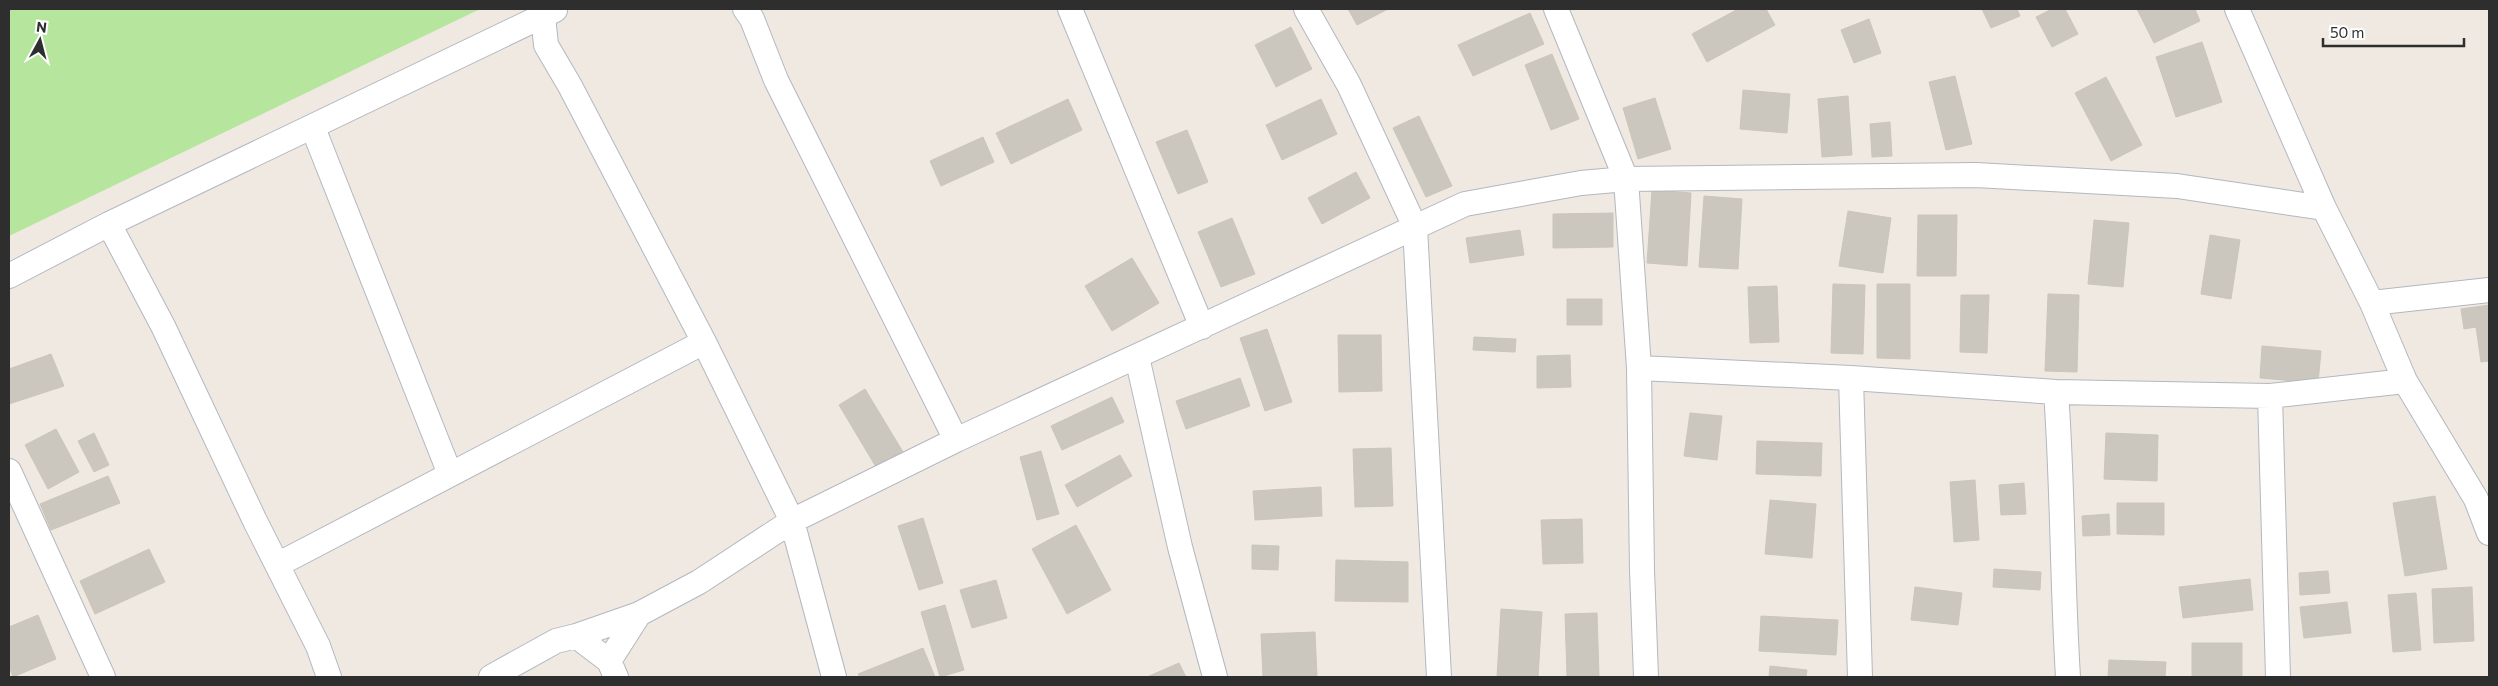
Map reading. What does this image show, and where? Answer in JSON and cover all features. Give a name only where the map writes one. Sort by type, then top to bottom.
[{"type":"street","points":[[745,9],[752,19],[776,80],[956,440]]},
{"type":"street","points":[[1070,9],[1202,327]]},
{"type":"street","points":[[1306,9],[1349,85],[1415,228],[1439,677]]},
{"type":"street","points":[[1556,9],[1626,179],[1639,368],[1642,570],[1646,677]]},
{"type":"street","points":[[2237,9],[2324,208],[2372,303],[2405,381],[2482,498],[2489,533]]},
{"type":"street","points":[[9,276],[109,224],[313,128],[550,12]]},
{"type":"street","points":[[550,12],[546,46],[570,86],[704,342],[792,521],[834,677]]},
{"type":"street","points":[[313,128],[450,474]]},
{"type":"street","points":[[491,677],[556,641],[639,614],[699,582],[792,521],[956,440],[1465,204],[1581,183],[1626,179],[1976,174],[2177,186],[2324,208]]},
{"type":"street","points":[[109,224],[163,326],[318,646],[329,677]]},
{"type":"street","points":[[2372,303],[2489,290]]},
{"type":"street","points":[[278,565],[704,342]]},
{"type":"street","points":[[1137,357],[1180,547],[1215,677]]},
{"type":"street","points":[[1639,368],[1851,378],[2056,392],[2270,396],[2405,381]]},
{"type":"street","points":[[1851,378],[1860,677]]},
{"type":"street","points":[[2056,392],[2062,470],[2064,613],[2068,677]]},
{"type":"street","points":[[2270,396],[2278,677]]},
{"type":"street","points":[[9,471],[103,677]]},
{"type":"street","points":[[576,636],[613,669],[639,614]]},
{"type":"green space","points":[[9,9],[480,9],[9,236]]},
{"type":"building","points":[[1348,9],[1388,9],[1357,25]]},
{"type":"building","points":[[1738,9],[1766,9],[1775,25],[1707,62],[1692,34]]},
{"type":"building","points":[[1982,9],[2017,9],[2020,16],[1991,28]]},
{"type":"building","points":[[2052,9],[2065,9],[2078,34],[2052,47],[2036,17]]},
{"type":"building","points":[[2137,9],[2195,9],[2200,21],[2154,43]]},
{"type":"building","points":[[1530,13],[1544,44],[1473,76],[1458,45]]},
{"type":"building","points":[[1869,19],[1881,53],[1854,63],[1841,30]]},
{"type":"building","points":[[1291,27],[1312,69],[1276,87],[1255,45]]},
{"type":"building","points":[[2202,42],[2222,102],[2176,117],[2156,57]]},
{"type":"building","points":[[1552,54],[1579,119],[1551,130],[1525,65]]},
{"type":"building","points":[[1955,76],[1972,144],[1946,150],[1929,82]]},
{"type":"building","points":[[2106,77],[2142,145],[2111,161],[2075,93]]},
{"type":"building","points":[[1743,90],[1790,94],[1787,133],[1740,129]]},
{"type":"building","points":[[1848,96],[1852,155],[1822,157],[1818,99]]},
{"type":"building","points":[[1655,98],[1671,149],[1638,159],[1623,108]]},
{"type":"building","points":[[1068,99],[1082,130],[1011,164],[996,133]]},
{"type":"building","points":[[1321,99],[1337,134],[1282,160],[1266,125]]},
{"type":"building","points":[[1419,116],[1452,186],[1426,197],[1393,128]]},
{"type":"building","points":[[1890,122],[1892,156],[1872,157],[1870,124]]},
{"type":"building","points":[[1187,130],[1208,182],[1178,194],[1156,142]]},
{"type":"building","points":[[983,137],[994,162],[941,186],[930,161]]},
{"type":"building","points":[[1356,172],[1370,198],[1322,224],[1308,198]]},
{"type":"building","points":[[1652,190],[1691,193],[1687,266],[1647,263]]},
{"type":"building","points":[[1704,196],[1742,199],[1738,269],[1699,267]]},
{"type":"building","points":[[1848,211],[1891,218],[1883,273],[1839,266]]},
{"type":"building","points":[[1613,213],[1613,247],[1553,248],[1553,214]]},
{"type":"building","points":[[1918,215],[1957,215],[1956,276],[1917,276]]},
{"type":"building","points":[[1232,218],[1255,274],[1221,287],[1198,232]]},
{"type":"building","points":[[2094,220],[2129,223],[2123,287],[2088,284]]},
{"type":"building","points":[[1520,230],[1524,255],[1470,263],[1466,238]]},
{"type":"building","points":[[2210,235],[2240,240],[2231,299],[2201,294]]},
{"type":"building","points":[[1132,258],[1159,303],[1112,331],[1085,286]]},
{"type":"building","points":[[1833,284],[1865,285],[1863,354],[1831,353]]},
{"type":"building","points":[[1877,284],[1910,284],[1910,359],[1877,358]]},
{"type":"building","points":[[1777,286],[1779,342],[1750,343],[1748,287]]},
{"type":"building","points":[[2048,294],[2079,295],[2077,372],[2045,371]]},
{"type":"building","points":[[1961,295],[1989,295],[1987,353],[1960,352]]},
{"type":"building","points":[[1567,299],[1602,299],[1602,325],[1567,325]]},
{"type":"building","points":[[2489,305],[2489,361],[2481,362],[2476,327],[2464,329],[2461,309]]},
{"type":"building","points":[[1267,329],[1292,402],[1265,411],[1240,338]]},
{"type":"building","points":[[1338,335],[1381,335],[1382,391],[1339,392]]},
{"type":"building","points":[[1474,337],[1516,339],[1515,352],[1473,350]]},
{"type":"building","points":[[2262,346],[2321,351],[2318,383],[2260,378]]},
{"type":"building","points":[[51,354],[64,386],[9,404],[9,369]]},
{"type":"building","points":[[1570,355],[1571,387],[1537,388],[1537,356]]},
{"type":"building","points":[[1240,378],[1250,406],[1186,429],[1176,401]]},
{"type":"building","points":[[865,389],[903,452],[876,467],[839,405]]},
{"type":"building","points":[[1112,397],[1124,422],[1062,450],[1051,426]]},
{"type":"building","points":[[1690,413],[1722,416],[1717,460],[1684,456]]},
{"type":"building","points":[[56,429],[79,472],[48,489],[25,445]]},
{"type":"building","points":[[94,433],[109,465],[94,472],[78,441]]},
{"type":"building","points":[[2106,433],[2158,435],[2157,481],[2104,479]]},
{"type":"building","points":[[1757,441],[1822,443],[1821,476],[1756,474]]},
{"type":"building","points":[[1391,448],[1393,506],[1355,507],[1353,449]]},
{"type":"building","points":[[1041,451],[1059,514],[1037,520],[1020,457]]},
{"type":"building","points":[[1120,455],[1132,476],[1077,507],[1065,485]]},
{"type":"building","points":[[108,476],[120,503],[51,530],[40,504]]},
{"type":"building","points":[[1975,480],[1979,540],[1954,542],[1950,482]]},
{"type":"building","points":[[2024,483],[2026,514],[2001,515],[1999,485]]},
{"type":"building","points":[[1321,487],[1322,516],[1255,520],[1253,491]]},
{"type":"building","points":[[2435,496],[2447,569],[2405,576],[2393,503]]},
{"type":"building","points":[[1770,500],[1816,504],[1812,558],[1765,554]]},
{"type":"building","points":[[2117,503],[2164,503],[2164,535],[2117,534]]},
{"type":"building","points":[[2109,514],[2110,535],[2083,536],[2082,516]]},
{"type":"building","points":[[923,518],[943,583],[919,590],[898,526]]},
{"type":"building","points":[[1582,519],[1583,563],[1543,564],[1541,520]]},
{"type":"building","points":[[1076,525],[1111,590],[1067,614],[1032,549]]},
{"type":"building","points":[[1252,545],[1279,546],[1278,570],[1252,569]]},
{"type":"building","points":[[149,549],[165,582],[95,614],[80,581]]},
{"type":"building","points":[[1336,560],[1408,562],[1408,602],[1335,601]]},
{"type":"building","points":[[1994,569],[2041,572],[2040,590],[1993,587]]},
{"type":"building","points":[[2328,571],[2330,593],[2300,595],[2299,573]]},
{"type":"building","points":[[2250,579],[2253,610],[2183,618],[2179,587]]},
{"type":"building","points":[[996,580],[1007,618],[972,628],[960,590]]},
{"type":"building","points":[[1915,587],[1962,593],[1958,625],[1911,620]]},
{"type":"building","points":[[2472,587],[2474,641],[2434,643],[2432,589]]},
{"type":"building","points":[[2416,593],[2421,650],[2393,652],[2388,595]]},
{"type":"building","points":[[2347,602],[2351,633],[2304,638],[2300,607]]},
{"type":"building","points":[[945,605],[964,670],[940,677],[921,612]]},
{"type":"building","points":[[1501,609],[1542,612],[1538,677],[1497,677]]},
{"type":"building","points":[[1597,613],[1599,677],[1567,677],[1565,614]]},
{"type":"building","points":[[38,615],[56,659],[13,677],[9,666],[9,627]]},
{"type":"building","points":[[1761,616],[1838,620],[1836,655],[1759,651]]},
{"type":"building","points":[[1315,632],[1317,677],[1263,677],[1261,634]]},
{"type":"building","points":[[2192,643],[2242,643],[2242,677],[2192,677]]},
{"type":"building","points":[[923,648],[935,677],[860,677],[858,674]]},
{"type":"building","points":[[2109,660],[2166,662],[2165,677],[2108,677]]},
{"type":"building","points":[[1179,663],[1186,677],[1147,677]]},
{"type":"building","points":[[1770,666],[1807,670],[1806,677],[1769,677]]}]
